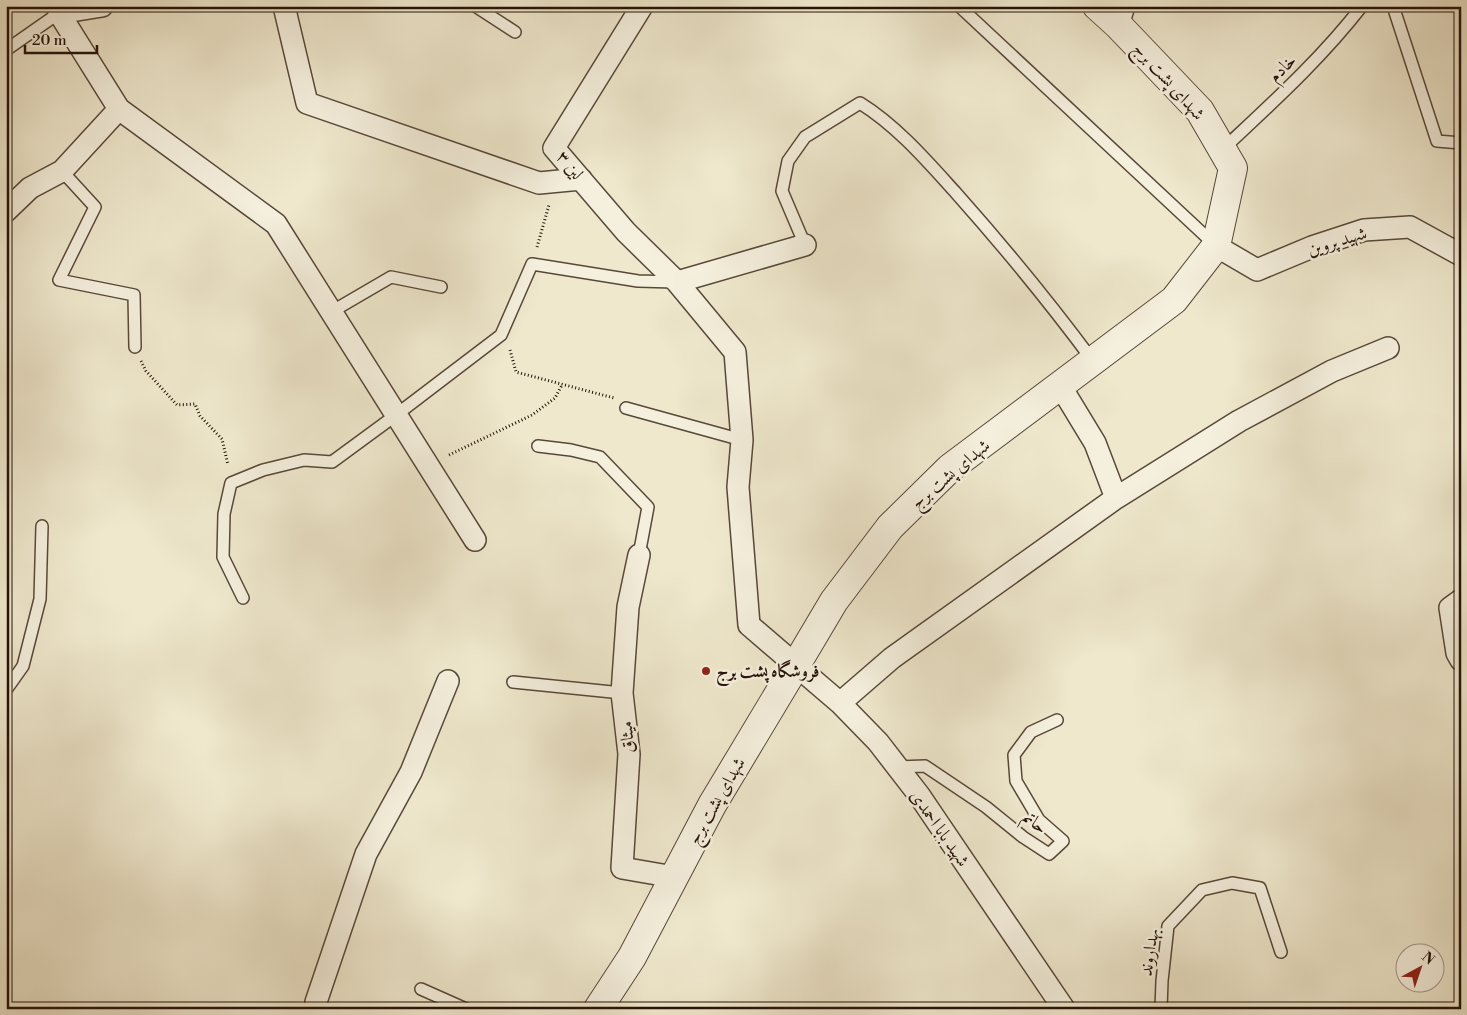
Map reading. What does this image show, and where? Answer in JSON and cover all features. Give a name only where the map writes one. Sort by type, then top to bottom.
[{"type":"street","points":[[102,6],[56,10],[119,109],[276,224],[475,540]]},
{"type":"street","points":[[284,6],[307,102],[539,183],[581,179]]},
{"type":"street","name":"لین ۳","points":[[642,6],[554,148],[626,232],[677,282],[735,352],[742,440]]},
{"type":"street","name":"شهدای پشت برج","points":[[598,1009],[632,957],[712,805],[834,601],[890,527],[950,468],[1061,387],[1093,360],[1174,300],[1216,246],[1233,168],[1200,111],[1121,15],[1097,6]]},
{"type":"street","points":[[6,211],[30,188],[62,171],[119,109]]},
{"type":"street","name":"شهید پروین","points":[[1216,246],[1257,270],[1312,247],[1364,230],[1410,227],[1461,255]]},
{"type":"street","points":[[677,282],[805,245]]},
{"type":"street","points":[[840,703],[892,658],[1116,498],[1240,421],[1332,370],[1388,348]]},
{"type":"street","points":[[1061,387],[1095,443],[1116,498]]},
{"type":"street","name":"شهید بابا احمدی","points":[[742,440],[738,487],[749,625],[840,703],[878,742],[919,796],[1064,1009]]},
{"type":"street","name":"میثاق","points":[[639,555],[628,607],[622,693],[629,754],[622,868],[674,877]]},
{"type":"street","points":[[1461,600],[1450,608],[1457,653],[1461,660]]},
{"type":"street","points":[[317,1009],[316,1002],[366,854],[411,772],[448,681]]},
{"type":"lane","points":[[475,6],[515,32]]},
{"type":"lane","points":[[959,6],[1216,246]]},
{"type":"lane","name":"خادم","points":[[1222,150],[1287,89],[1342,32],[1362,6]]},
{"type":"lane","points":[[1393,6],[1437,141],[1461,143]]},
{"type":"lane","points":[[6,50],[56,10]]},
{"type":"lane","points":[[805,245],[782,191],[788,161],[805,137],[860,103],[873,111],[917,150],[1006,249],[1093,360]]},
{"type":"lane","points":[[62,171],[95,207],[59,280],[134,295],[134,347]]},
{"type":"lane","points":[[243,598],[223,556],[224,514],[231,483],[263,470],[304,460],[332,462],[501,334],[532,264],[638,281],[677,282]]},
{"type":"lane","points":[[331,312],[391,277],[440,287]]},
{"type":"lane","points":[[626,408],[742,440]]},
{"type":"lane","points":[[538,446],[572,450],[600,457],[648,507],[639,555]]},
{"type":"lane","points":[[6,690],[23,666],[40,600],[42,526]]},
{"type":"lane","points":[[513,682],[622,693]]},
{"type":"lane","name":"حاتم","points":[[897,767],[925,766],[986,807],[1023,837],[1049,854],[1063,841],[1039,820],[1016,781],[1014,755],[1031,732],[1057,720]]},
{"type":"lane","name":"بهداروند","points":[[1161,1009],[1168,926],[1202,890],[1232,883],[1260,888],[1281,952]]},
{"type":"lane","points":[[422,988],[466,1009]]},
{"type":"path","points":[[532,264],[556,181]]},
{"type":"path","points":[[501,334],[511,353],[516,372],[612,397],[626,408]]},
{"type":"path","points":[[134,347],[146,371],[177,405],[195,404],[200,416],[222,439],[231,483]]},
{"type":"path","points":[[428,466],[469,444],[532,415],[555,398],[562,384]]},
{"type":"place","name":"فروشگاه پشت برج","points":[[706,671]]}]
